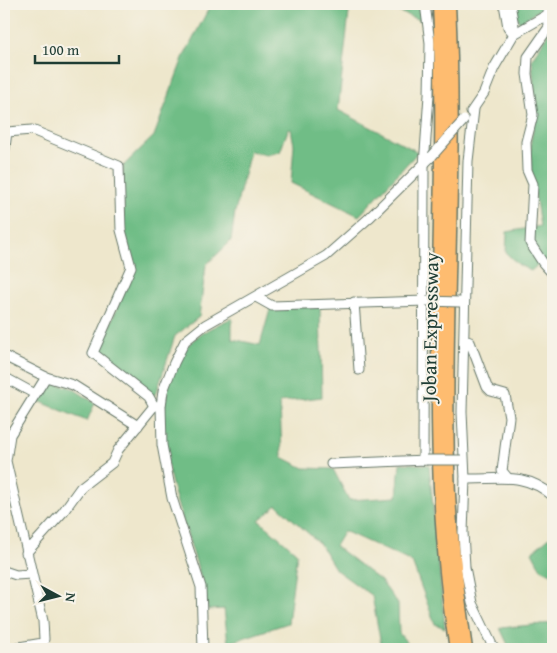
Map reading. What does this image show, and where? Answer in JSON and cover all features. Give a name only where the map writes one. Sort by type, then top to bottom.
[{"type":"highway","name":"Joban Expressway","points":[[437,4],[442,92],[436,412],[438,478],[454,604],[466,649]]},
{"type":"highway","name":"Joban Expressway","points":[[449,4],[452,92],[447,420],[456,649]]},
{"type":"street","points":[[424,460],[424,166],[429,95],[430,43],[425,4]]},
{"type":"street","points":[[504,4],[508,27],[514,34]]},
{"type":"street","points":[[203,649],[201,587],[172,498],[162,445],[158,406],[174,363],[185,341],[205,325],[326,256],[424,166],[474,109],[514,34],[510,4]]},
{"type":"street","points":[[514,34],[551,12]]},
{"type":"street","points":[[551,12],[549,27],[528,57],[527,74],[532,116],[526,142],[528,170],[533,184],[530,243],[543,264],[553,274]]},
{"type":"street","points":[[474,109],[468,161],[463,302],[465,340],[462,412],[465,479],[463,532],[465,567],[472,603],[494,649]]},
{"type":"street","points":[[4,155],[7,132],[32,130],[119,166],[120,230],[131,266],[94,353],[158,406]]},
{"type":"street","points":[[256,297],[272,306],[354,302],[463,302]]},
{"type":"street","points":[[354,302],[360,370]]},
{"type":"street","points":[[465,340],[470,342],[487,387],[491,391],[505,395],[509,417],[502,471],[508,477]]},
{"type":"street","points":[[4,356],[46,377],[73,385],[138,426]]},
{"type":"street","points":[[4,377],[35,394]]},
{"type":"street","points":[[7,649],[43,646],[42,621],[7,469],[6,454],[10,435],[46,377]]},
{"type":"street","points":[[26,553],[64,512],[81,486],[112,463],[118,450],[158,406]]},
{"type":"street","points":[[331,464],[463,460]]},
{"type":"street","points":[[465,479],[508,477],[535,483],[553,496]]},
{"type":"street","points":[[4,572],[31,574]]},
{"type":"green space","points":[[211,4],[350,4],[338,110],[418,152],[359,216],[291,183],[294,145],[291,129],[288,130],[280,152],[266,155],[250,151],[235,212],[231,241],[206,265],[199,317],[175,336],[154,396],[98,353],[134,268],[124,228],[123,166],[154,136],[183,58]]},
{"type":"green space","points":[[379,4],[419,4],[422,21]]},
{"type":"green space","points":[[514,4],[553,5],[544,7],[519,23]]},
{"type":"green space","points":[[553,25],[553,270],[543,260],[531,271],[519,265],[506,253],[507,232],[540,226],[531,169],[531,140],[536,115],[532,59]]},
{"type":"green space","points":[[271,306],[320,307],[322,397],[280,402],[282,457],[304,468],[333,469],[349,500],[397,497],[400,463],[429,465],[445,628],[435,624],[412,562],[344,531],[335,546],[381,581],[398,604],[399,633],[412,649],[385,649],[381,644],[372,596],[336,570],[320,544],[277,505],[259,520],[297,553],[288,623],[228,643],[224,609],[208,610],[167,462],[164,432],[165,402],[178,361],[190,343],[210,329],[232,318],[232,339],[260,345]]},
{"type":"green space","points":[[49,382],[72,388],[95,403],[87,421],[36,400]]},
{"type":"green space","points":[[553,534],[553,575],[541,569],[532,552]]},
{"type":"green space","points":[[553,623],[553,649],[510,649],[500,628]]}]
